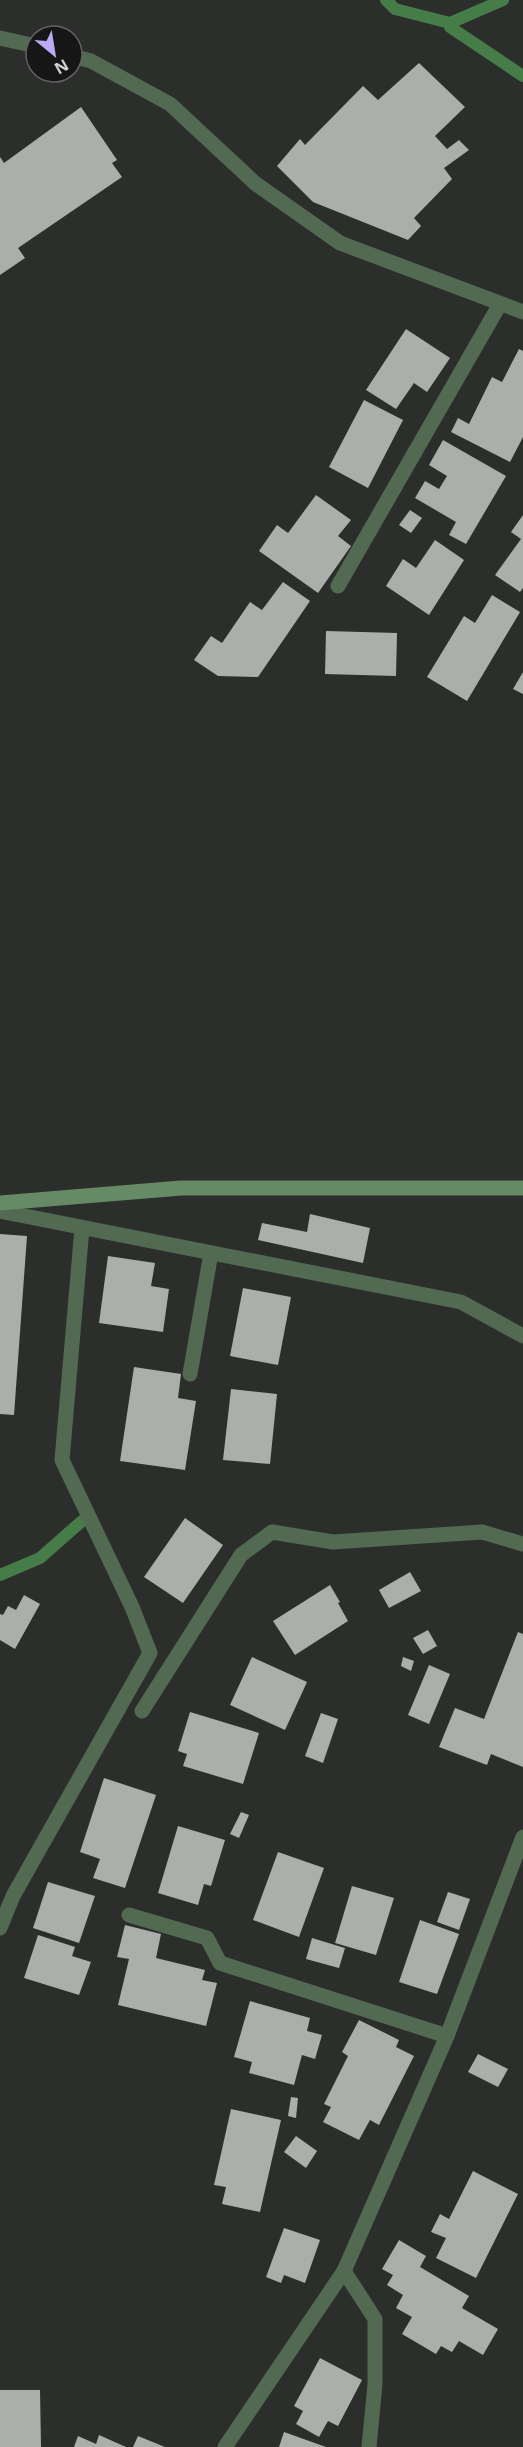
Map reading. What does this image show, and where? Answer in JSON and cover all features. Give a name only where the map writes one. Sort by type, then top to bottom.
[{"type":"street","points":[[0,39],[24,44]]},
{"type":"street","points":[[84,59],[170,104],[256,184],[340,243],[523,312]]},
{"type":"street","points":[[338,586],[501,304]]},
{"type":"street","points":[[0,1203],[181,1188],[523,1188]]},
{"type":"street","points":[[0,1211],[461,1302],[523,1336]]},
{"type":"street","points":[[0,1928],[13,1896],[150,1653],[132,1606],[62,1460],[82,1228]]},
{"type":"street","points":[[190,1374],[211,1253]]},
{"type":"street","points":[[142,1711],[241,1555],[272,1532],[333,1542],[482,1532],[523,1544]]},
{"type":"street","points":[[225,2447],[344,2271],[447,2036],[523,1837]]},
{"type":"street","points":[[129,1915],[207,1938],[220,1963],[447,2036]]},
{"type":"street","points":[[344,2271],[375,2319],[375,2384],[369,2447]]},
{"type":"building","points":[[419,63],[465,107],[435,136],[447,149],[459,140],[469,150],[444,168],[452,179],[414,218],[421,226],[408,240],[313,202],[277,166],[300,139],[305,145],[363,86],[378,100]]},
{"type":"building","points":[[81,107],[117,160],[112,163],[122,177],[18,248],[25,258],[0,275],[0,157],[4,163]]},
{"type":"building","points":[[406,329],[450,358],[427,392],[414,383],[396,409],[366,390]]},
{"type":"building","points":[[519,349],[523,351],[523,437],[510,462],[451,432],[458,418],[469,424],[492,377],[502,382]]},
{"type":"building","points":[[364,400],[403,420],[368,488],[329,467]]},
{"type":"building","points":[[443,440],[506,476],[466,544],[449,535],[456,522],[415,498],[425,481],[439,489],[447,476],[429,465]]},
{"type":"building","points":[[316,495],[351,520],[338,536],[351,546],[318,593],[259,551],[277,525],[288,533]]},
{"type":"building","points":[[410,510],[422,518],[411,533],[399,525]]},
{"type":"building","points":[[523,515],[523,588],[520,592],[495,575],[521,539],[511,532]]},
{"type":"building","points":[[435,540],[464,560],[429,615],[386,586],[403,559],[416,568]]},
{"type":"building","points":[[283,582],[310,601],[258,677],[218,676],[194,660],[211,636],[222,643],[250,602],[262,610]]},
{"type":"building","points":[[492,595],[520,612],[467,701],[427,677],[464,616],[475,623]]},
{"type":"building","points":[[326,631],[397,633],[396,676],[325,674]]},
{"type":"building","points":[[523,672],[523,694],[513,689]]},
{"type":"building","points":[[310,1214],[370,1228],[363,1263],[258,1240],[262,1223],[307,1232]]},
{"type":"building","points":[[0,1234],[27,1236],[14,1415],[0,1414]]},
{"type":"building","points":[[108,1256],[155,1263],[151,1286],[169,1289],[163,1332],[99,1323]]},
{"type":"building","points":[[243,1288],[291,1297],[278,1365],[230,1356]]},
{"type":"building","points":[[134,1367],[181,1374],[178,1398],[196,1401],[185,1470],[120,1461]]},
{"type":"building","points":[[231,1389],[277,1394],[270,1464],[223,1460]]},
{"type":"building","points":[[185,1518],[223,1545],[183,1603],[144,1577]]},
{"type":"building","points":[[410,1572],[421,1591],[389,1608],[379,1590]]},
{"type":"building","points":[[330,1585],[348,1621],[295,1655],[273,1621]]},
{"type":"building","points":[[24,1595],[40,1604],[15,1649],[0,1640],[0,1614],[3,1615],[8,1606],[16,1610]]},
{"type":"building","points":[[428,1630],[437,1646],[423,1654],[413,1638]]},
{"type":"building","points":[[518,1632],[523,1634],[523,1767],[491,1754],[487,1765],[439,1747],[455,1708],[484,1719]]},
{"type":"building","points":[[252,1657],[307,1682],[285,1730],[230,1705]]},
{"type":"building","points":[[403,1657],[414,1661],[411,1671],[401,1666]]},
{"type":"building","points":[[429,1665],[450,1674],[429,1724],[408,1715]]},
{"type":"building","points":[[190,1712],[259,1733],[243,1784],[183,1766],[187,1754],[178,1751]]},
{"type":"building","points":[[321,1713],[338,1719],[323,1763],[305,1756]]},
{"type":"building","points":[[104,1778],[156,1795],[125,1888],[93,1878],[100,1859],[80,1852]]},
{"type":"building","points":[[241,1812],[249,1815],[239,1838],[230,1834]]},
{"type":"building","points":[[178,1826],[225,1840],[211,1886],[204,1884],[198,1905],[158,1893]]},
{"type":"building","points":[[278,1852],[324,1868],[299,1937],[253,1920]]},
{"type":"building","points":[[48,1882],[95,1896],[79,1943],[33,1928]]},
{"type":"building","points":[[352,1886],[394,1898],[376,1955],[335,1943]]},
{"type":"building","points":[[448,1892],[470,1899],[459,1930],[437,1922]]},
{"type":"building","points":[[420,1920],[459,1934],[437,1994],[399,1982]]},
{"type":"building","points":[[125,1925],[161,1934],[156,1958],[205,1970],[202,1980],[217,1983],[206,2026],[118,2005],[129,1959],[117,1957]]},
{"type":"building","points":[[38,1935],[75,1947],[72,1956],[91,1962],[79,1995],[24,1978]]},
{"type":"building","points":[[312,1938],[345,1948],[339,1968],[306,1959]]},
{"type":"building","points":[[250,2001],[310,2018],[307,2031],[322,2035],[315,2059],[302,2055],[294,2085],[249,2073],[252,2062],[234,2057]]},
{"type":"building","points":[[359,2020],[399,2040],[396,2047],[414,2056],[379,2125],[370,2120],[359,2140],[323,2122],[331,2107],[324,2104],[348,2056],[342,2052]]},
{"type":"building","points":[[478,2054],[508,2069],[498,2087],[468,2072]]},
{"type":"building","points":[[291,2097],[298,2098],[296,2118],[288,2116]]},
{"type":"building","points":[[231,2109],[281,2120],[260,2212],[222,2204],[226,2187],[214,2185]]},
{"type":"building","points":[[296,2136],[317,2151],[306,2168],[284,2152]]},
{"type":"building","points":[[473,2171],[518,2194],[476,2278],[436,2258],[446,2238],[431,2232],[440,2214],[449,2219]]},
{"type":"building","points":[[284,2228],[320,2240],[305,2283],[284,2275],[281,2283],[266,2277]]},
{"type":"building","points":[[399,2240],[426,2256],[420,2267],[469,2296],[462,2308],[498,2329],[483,2355],[459,2341],[452,2352],[441,2346],[436,2354],[402,2334],[412,2317],[396,2308],[403,2295],[387,2285],[393,2275],[382,2269]]},
{"type":"building","points":[[320,2358],[362,2380],[338,2426],[328,2421],[319,2437],[296,2424],[303,2411],[294,2406]]},
{"type":"building","points":[[0,2390],[40,2390],[41,2447],[0,2447]]},
{"type":"building","points":[[284,2432],[326,2447],[279,2447]]},
{"type":"building","points":[[99,2435],[126,2447],[74,2447],[78,2436],[96,2444]]},
{"type":"building","points":[[138,2436],[165,2447],[133,2447]]},
{"type":"waterway","points":[[386,0],[395,9],[450,23],[503,0]]},
{"type":"waterway","points":[[450,23],[450,27],[523,76]]},
{"type":"waterway","points":[[0,1575],[40,1558],[82,1521]]}]
